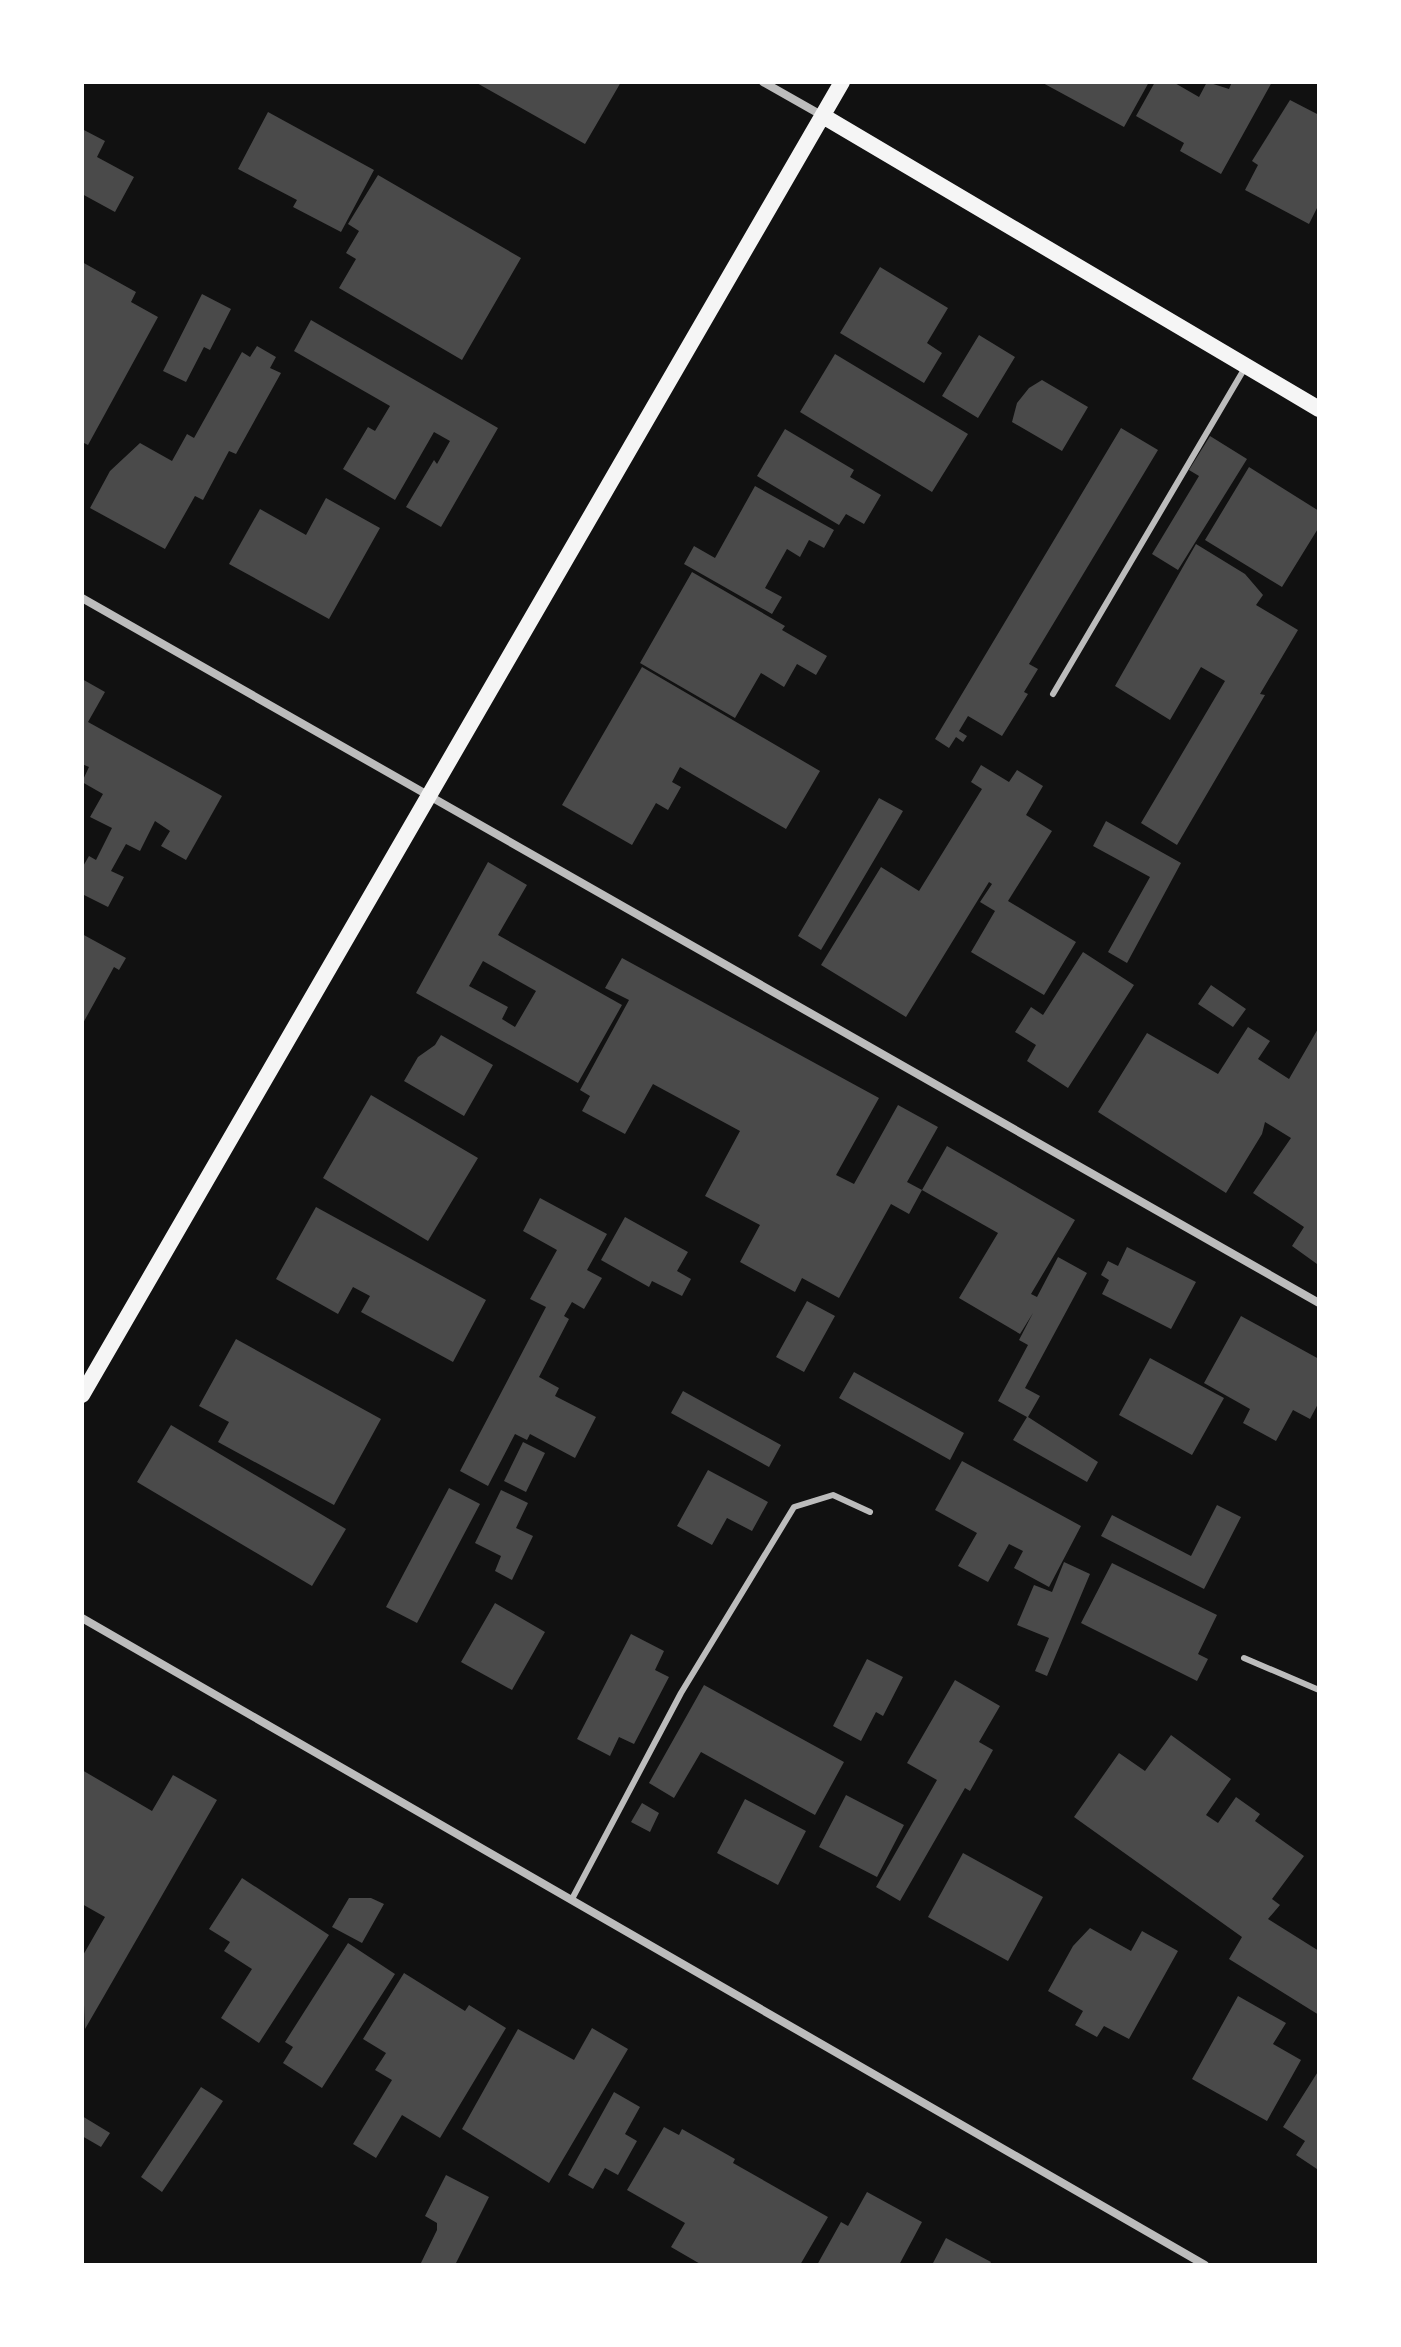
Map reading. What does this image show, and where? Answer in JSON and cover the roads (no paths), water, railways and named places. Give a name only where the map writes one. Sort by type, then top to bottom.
[{"type":"main road","points":[[82,1395],[842,82]]},
{"type":"main road","points":[[823,116],[1319,409]]},
{"type":"street","points":[[763,82],[823,116]]},
{"type":"street","points":[[82,598],[427,798],[1319,1303]]},
{"type":"street","points":[[82,1618],[1205,2265]]},
{"type":"lane","points":[[1053,694],[1246,366]]},
{"type":"lane","points":[[572,1899],[681,1693],[794,1507],[833,1495],[870,1512]]},
{"type":"lane","points":[[1244,1658],[1319,1690]]}]
